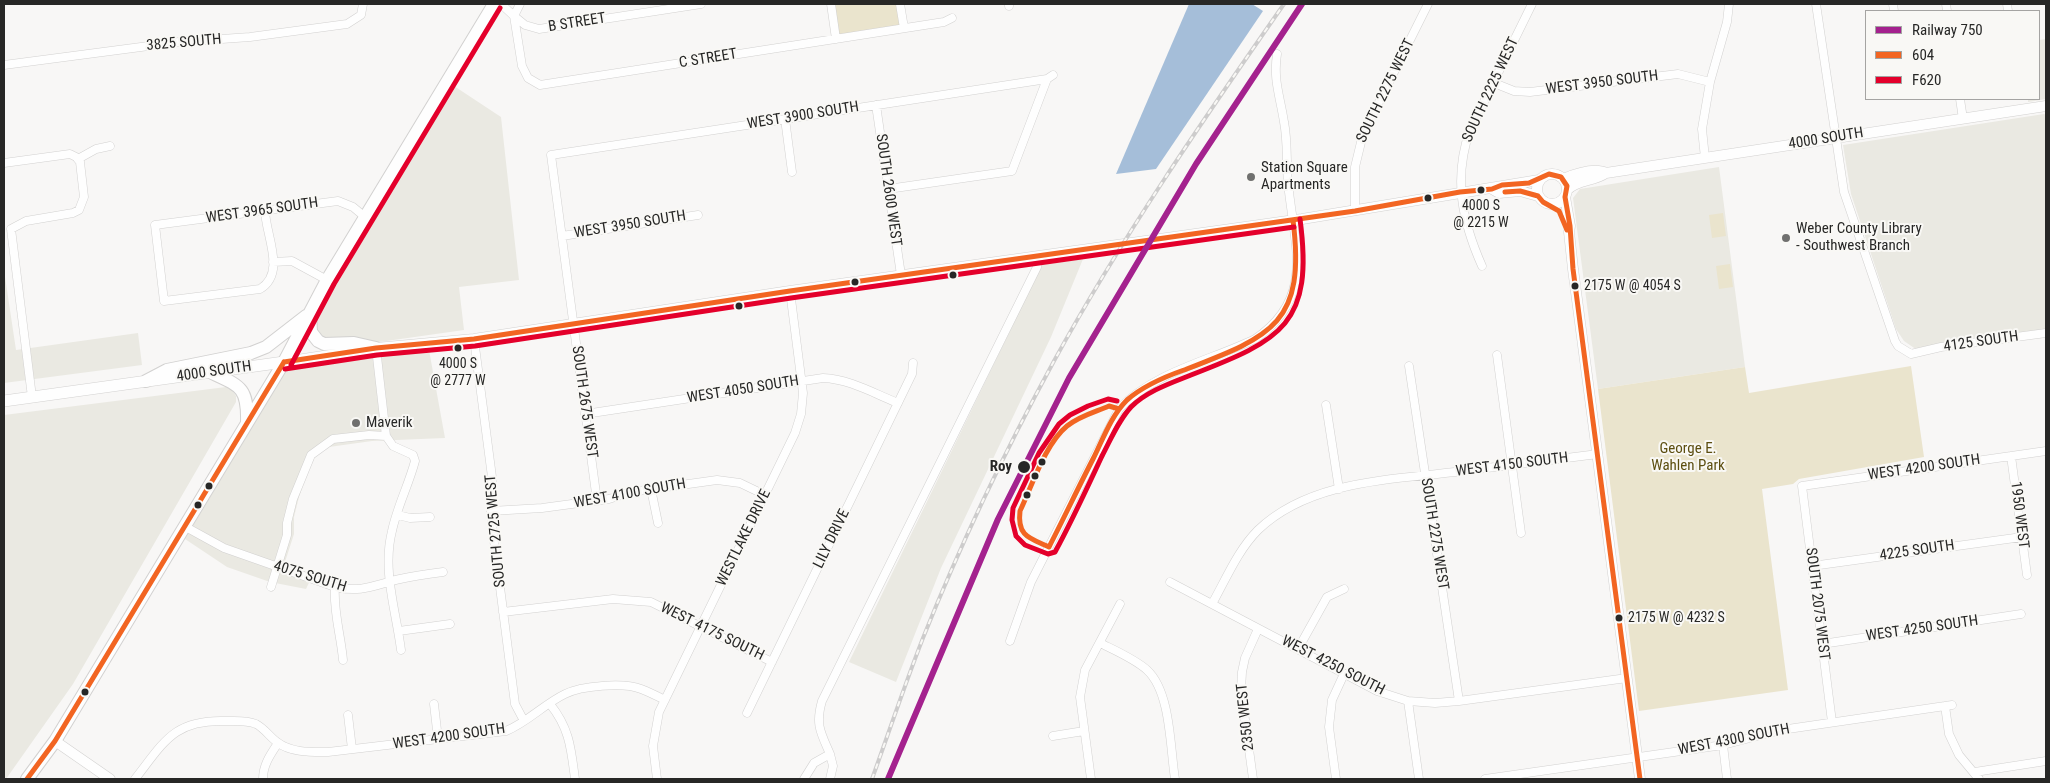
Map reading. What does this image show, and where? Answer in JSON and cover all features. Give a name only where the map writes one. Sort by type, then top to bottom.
[{"type":"main road","points":[[27,779],[55,741],[284,362],[327,280],[494,4]]},
{"type":"main road","points":[[310,313],[311,332],[318,341],[324,344],[354,343],[376,348]]},
{"type":"main road","points":[[146,381],[167,370],[252,352],[266,347],[310,313]]},
{"type":"main road","name":"4000 SOUTH","points":[[4,400],[284,362]]},
{"type":"main road","points":[[210,372],[230,381],[243,391],[248,407],[247,422]]},
{"type":"street","name":"3825 SOUTH","points":[[4,65],[179,42],[250,37],[347,24],[361,15],[363,4]]},
{"type":"street","name":"B STREET","points":[[501,4],[525,25],[539,28],[701,4]]},
{"type":"street","points":[[514,16],[520,4]]},
{"type":"street","points":[[830,4],[836,39]]},
{"type":"street","points":[[900,4],[904,28]]},
{"type":"street","name":"SOUTH 2275 WEST","points":[[1355,211],[1355,167],[1363,134],[1428,4]]},
{"type":"street","name":"SOUTH 2225 WEST","points":[[1482,266],[1471,241],[1460,192],[1465,145],[1532,4]]},
{"type":"street","points":[[1705,158],[1702,129],[1710,82],[1727,22],[1729,4],[1734,4]]},
{"type":"street","points":[[1816,4],[1837,137]]},
{"type":"street","name":"C STREET","points":[[514,16],[522,66],[528,78],[540,85],[944,22],[952,18]]},
{"type":"street","points":[[1010,641],[1031,582],[1119,409],[1131,397],[1148,386],[1255,340],[1280,319],[1288,306],[1294,291],[1297,253],[1288,181],[1287,140],[1274,72],[1277,54]]},
{"type":"street","name":"WEST 3950 SOUTH","points":[[1494,82],[1514,91],[1530,92],[1678,74],[1710,82]]},
{"type":"street","name":"WEST 3900 SOUTH","points":[[551,155],[1050,77],[1012,171],[888,189]]},
{"type":"street","points":[[1960,100],[1963,119]]},
{"type":"street","name":"SOUTH 2600 WEST","points":[[876,105],[901,275]]},
{"type":"street","name":"4000 SOUTH","points":[[1566,194],[1581,181],[1599,178],[1606,173],[2046,106]]},
{"type":"street","points":[[785,119],[792,172]]},
{"type":"street","name":"4125 SOUTH","points":[[1837,137],[1844,192],[1892,335],[1898,346],[1910,354],[1941,347],[2046,333]]},
{"type":"street","points":[[4,163],[66,154],[76,157],[110,146]]},
{"type":"street","name":"SOUTH 2675 WEST","points":[[551,155],[597,501]]},
{"type":"street","points":[[32,397],[7,228],[26,221],[73,213],[79,210],[84,197],[76,157]]},
{"type":"street","name":"4000 SOUTH","points":[[1564,179],[1580,173],[1600,170],[1606,173]]},
{"type":"street","points":[[1568,232],[1570,226],[1564,179],[1557,175],[1549,174],[1539,180],[1536,186],[1538,196],[1559,211],[1568,232],[1640,779]]},
{"type":"street","name":"4000 SOUTH","points":[[284,362],[376,348],[474,338],[1293,220],[1539,180]]},
{"type":"street","name":"4000 SOUTH","points":[[1492,189],[1499,193],[1520,191],[1538,196]]},
{"type":"street","points":[[1551,205],[1560,202],[1566,194]]},
{"type":"street","name":"WEST 3965 SOUTH","points":[[273,262],[272,277],[260,289],[164,301],[154,225],[338,201],[353,207],[365,216]]},
{"type":"street","points":[[265,210],[273,262],[292,261],[327,280]]},
{"type":"street","name":"WEST 3950 SOUTH","points":[[562,236],[698,215]]},
{"type":"street","points":[[830,779],[833,766],[830,754],[819,731],[819,711],[822,701],[1033,276],[1037,267],[1038,256]]},
{"type":"street","name":"WESTLAKE DRIVE","points":[[657,779],[653,746],[659,712],[765,495],[795,432],[801,414],[804,393],[790,291]]},
{"type":"street","name":"SOUTH 2725 WEST","points":[[474,338],[492,477],[491,512],[515,704],[524,721]]},
{"type":"street","points":[[376,348],[386,436],[393,446],[413,455],[415,461],[392,530],[389,582],[401,650]]},
{"type":"street","points":[[1497,355],[1521,533]]},
{"type":"street","name":"LILY DRIVE","points":[[748,713],[912,374],[913,363]]},
{"type":"street","name":"SOUTH 2275 WEST","points":[[1408,366],[1459,701]]},
{"type":"street","name":"WEST 4050 SOUTH","points":[[585,414],[802,381],[836,379],[898,403]]},
{"type":"street","points":[[1326,405],[1339,489]]},
{"type":"street","points":[[271,586],[287,535],[287,522],[293,500],[311,455],[333,439],[368,435],[386,436]]},
{"type":"street","name":"WEST 4200 SOUTH","points":[[1802,486],[2046,450]]},
{"type":"street","name":"WEST 4150 SOUTH","points":[[1212,604],[1240,553],[1258,531],[1280,513],[1308,499],[1357,484],[1598,454]]},
{"type":"street","name":"1950 WEST","points":[[2011,456],[2027,575]]},
{"type":"street","name":"WEST 4100 SOUTH","points":[[491,512],[597,501],[651,489],[717,480],[740,483],[765,495]]},
{"type":"street","name":"SOUTH 2075 WEST","points":[[1802,486],[1832,722]]},
{"type":"street","points":[[651,489],[658,523]]},
{"type":"street","points":[[398,515],[410,518],[430,516]]},
{"type":"street","name":"4075 SOUTH","points":[[184,526],[224,548],[335,587],[359,590],[389,582],[443,572]]},
{"type":"street","name":"4225 SOUTH","points":[[1812,566],[2022,537]]},
{"type":"street","name":"WEST 4250 SOUTH","points":[[1170,582],[1377,691],[1408,701],[1435,703],[1459,701],[1627,678]]},
{"type":"street","points":[[335,587],[334,601],[343,660]]},
{"type":"street","points":[[1298,649],[1327,597],[1344,589]]},
{"type":"street","name":"WEST 4175 SOUTH","points":[[503,612],[613,599],[651,602],[772,662]]},
{"type":"street","points":[[1091,779],[1080,697],[1085,670],[1120,604]]},
{"type":"street","name":"WEST 4250 SOUTH","points":[[1822,644],[2021,614]]},
{"type":"street","points":[[399,631],[450,624]]},
{"type":"street","name":"2350 WEST","points":[[1253,779],[1241,690],[1245,658],[1258,628]]},
{"type":"street","points":[[1100,643],[1146,669],[1158,684],[1164,701],[1174,779]]},
{"type":"street","points":[[1336,779],[1329,727],[1332,700],[1344,674]]},
{"type":"street","name":"WEST 4200 SOUTH","points":[[258,725],[278,743],[292,749],[309,752],[352,749],[506,731],[565,694],[584,689],[623,685],[639,688],[665,700]]},
{"type":"street","points":[[1408,701],[1419,779]]},
{"type":"street","points":[[434,704],[438,739]]},
{"type":"street","points":[[550,704],[562,719],[570,742],[575,779]]},
{"type":"street","name":"WEST 4300 SOUTH","points":[[1485,779],[1723,745],[1781,730],[1949,705],[1949,734],[1959,755],[1977,776]]},
{"type":"street","points":[[348,715],[352,749]]},
{"type":"street","points":[[135,779],[172,733],[188,725],[205,721],[238,721],[258,725],[264,719]]},
{"type":"street","points":[[1053,736],[1084,731]]},
{"type":"street","points":[[55,741],[110,779]]},
{"type":"street","points":[[263,779],[263,771],[268,758],[278,743]]},
{"type":"street","points":[[1723,745],[1727,779]]},
{"type":"street","points":[[804,779],[814,763],[830,754]]},
{"type":"street","points":[[1977,776],[2046,761]]},
{"type":"shaded area","points":[[2046,39],[2046,99],[2040,100],[2040,40]]},
{"type":"shaded area","points":[[454,86],[501,117],[519,280],[459,287],[464,330],[323,350],[308,333]]},
{"type":"shaded area","points":[[2046,115],[2046,333],[1920,352],[1904,341],[1896,329],[1851,194],[1843,145]]},
{"type":"shaded area","points":[[1719,167],[1745,367],[1598,389],[1573,198],[1580,189]]},
{"type":"shaded area","points":[[1083,259],[1051,337],[941,568],[896,682],[849,662],[1042,265]]},
{"type":"shaded area","points":[[4,270],[16,350],[138,333],[142,365],[4,383]]},
{"type":"shaded area","points":[[429,350],[445,438],[372,441],[329,447],[315,457],[299,497],[294,517],[294,534],[285,562],[288,566],[313,574],[306,589],[270,582],[227,567],[185,539],[286,370]]},
{"type":"shaded area","points":[[226,387],[232,390],[236,396],[236,402],[73,684],[6,779],[4,779],[4,415]]},
{"type":"green space","points":[[832,4],[898,4],[901,25],[837,35]]},
{"type":"green space","points":[[1723,213],[1726,236],[1712,238],[1709,215]]},
{"type":"green space","points":[[1730,264],[1733,287],[1719,289],[1716,266]]},
{"type":"green space","name":"George E. Wahlen Park","points":[[1911,366],[1924,457],[1799,479],[1793,484],[1762,489],[1788,690],[1639,711],[1598,389],[1745,367],[1749,393]]},
{"type":"water","points":[[1189,4],[1252,4],[1263,11],[1156,169],[1116,174]]},
{"type":"railway","points":[[872,779],[923,638],[953,567],[1001,463],[1054,361],[1135,224],[1284,4]]},
{"type":"rail line","name":"750","points":[[888,779],[998,519],[1069,378],[1196,164],[1302,4]]},
{"type":"transit line","name":"F620","points":[[291,365],[334,284],[500,8]]},
{"type":"transit line","name":"604","points":[[284,362],[376,348],[474,339],[790,291],[1355,211],[1460,192],[1492,189],[1502,185],[1529,183],[1549,174],[1561,177],[1567,186],[1565,197],[1570,226],[1573,269],[1640,779]]},
{"type":"transit line","name":"604","points":[[1505,192],[1520,191],[1538,196],[1543,202],[1559,211],[1567,230]]},
{"type":"transit line","name":"F620","points":[[1117,401],[1108,399],[1070,415],[1059,424],[1039,453],[1013,508],[1012,520],[1016,536],[1025,545],[1048,554],[1055,552],[1115,430],[1126,412],[1137,401],[1175,381],[1248,351],[1269,338],[1285,323],[1296,305],[1302,283],[1303,254],[1300,219]]},
{"type":"transit line","name":"604","points":[[1049,547],[1108,428],[1116,413],[1127,400],[1140,390],[1161,379],[1240,347],[1261,335],[1276,321],[1287,304],[1294,283],[1296,255],[1293,220]]},
{"type":"transit line","name":"F620","points":[[285,369],[377,355],[475,346],[791,298],[1294,227]]},
{"type":"transit line","name":"604","points":[[27,779],[55,741],[284,362]]},
{"type":"transit line","name":"604","points":[[1049,547],[1030,538],[1020,526],[1020,511],[1046,454],[1052,443],[1067,426],[1082,417],[1109,406],[1119,409]]},
{"type":"place","name":"Station Square Apartments","points":[[1251,177]]},
{"type":"place","name":"4000 S @ 2215 W","points":[[1481,190]]},
{"type":"place","name":"Weber County Library - Southwest Branch","points":[[1786,238]]},
{"type":"place","name":"2175 W @ 4054 S","points":[[1575,286]]},
{"type":"place","name":"4000 S @ 2777 W","points":[[458,348]]},
{"type":"place","name":"Maverik","points":[[356,423]]},
{"type":"place","name":"Roy","points":[[1024,467]]},
{"type":"place","name":"2175 W @ 4232 S","points":[[1619,618]]}]
